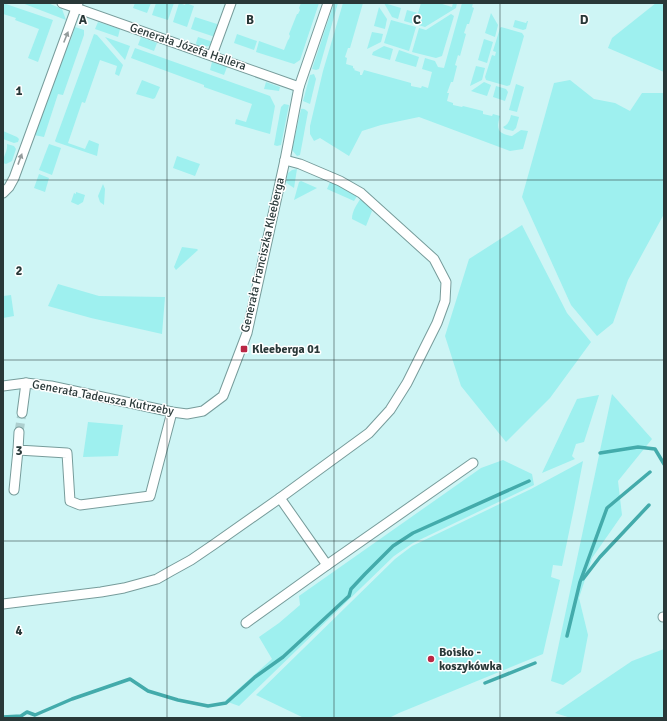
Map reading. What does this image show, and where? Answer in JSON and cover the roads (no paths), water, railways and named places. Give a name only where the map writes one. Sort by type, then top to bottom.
[{"type":"street","name":"Generała Józefa Hallera","points":[[62,3],[77,5],[299,87]]},
{"type":"street","points":[[212,55],[231,3]]},
{"type":"street","name":"Generała Franciszka Kleeberga","points":[[203,411],[223,396],[247,333],[285,160],[299,87],[328,3]]},
{"type":"street","points":[[3,193],[9,187],[14,178],[77,5]]},
{"type":"street","points":[[3,604],[101,592],[124,588],[157,579],[191,560],[280,498],[369,433],[390,410],[407,383],[436,323],[445,301],[446,282],[434,258],[361,193],[340,181],[300,164],[285,160]]},
{"type":"street","points":[[22,413],[26,383]]},
{"type":"street","name":"Generała Tadeusza Kutrzeby","points":[[3,386],[26,383],[51,386],[172,412],[187,414],[203,411]]},
{"type":"street","points":[[18,450],[68,453],[70,501],[80,505],[150,496],[172,412]]},
{"type":"street","points":[[14,490],[19,432]]},
{"type":"street","points":[[246,623],[473,463]]},
{"type":"street","points":[[280,498],[327,565]]},
{"type":"waterway","points":[[600,453],[638,447],[655,449],[664,464]]},
{"type":"waterway","points":[[567,636],[580,582],[607,508],[650,472]]},
{"type":"waterway","points":[[3,717],[21,716],[27,712],[35,715],[72,699],[130,679],[148,691],[178,700],[208,706],[226,703],[255,677],[283,657],[349,596],[351,589],[393,546],[413,533],[529,481]]},
{"type":"waterway","points":[[583,579],[600,557],[649,505]]},
{"type":"waterway","points":[[485,683],[535,663]]},
{"type":"tunnel","points":[[19,432],[22,413]]},
{"type":"place","name":"Kleeberga 01","points":[[244,349]]},
{"type":"place","name":"Boisko - koszykówka","points":[[431,659]]}]
